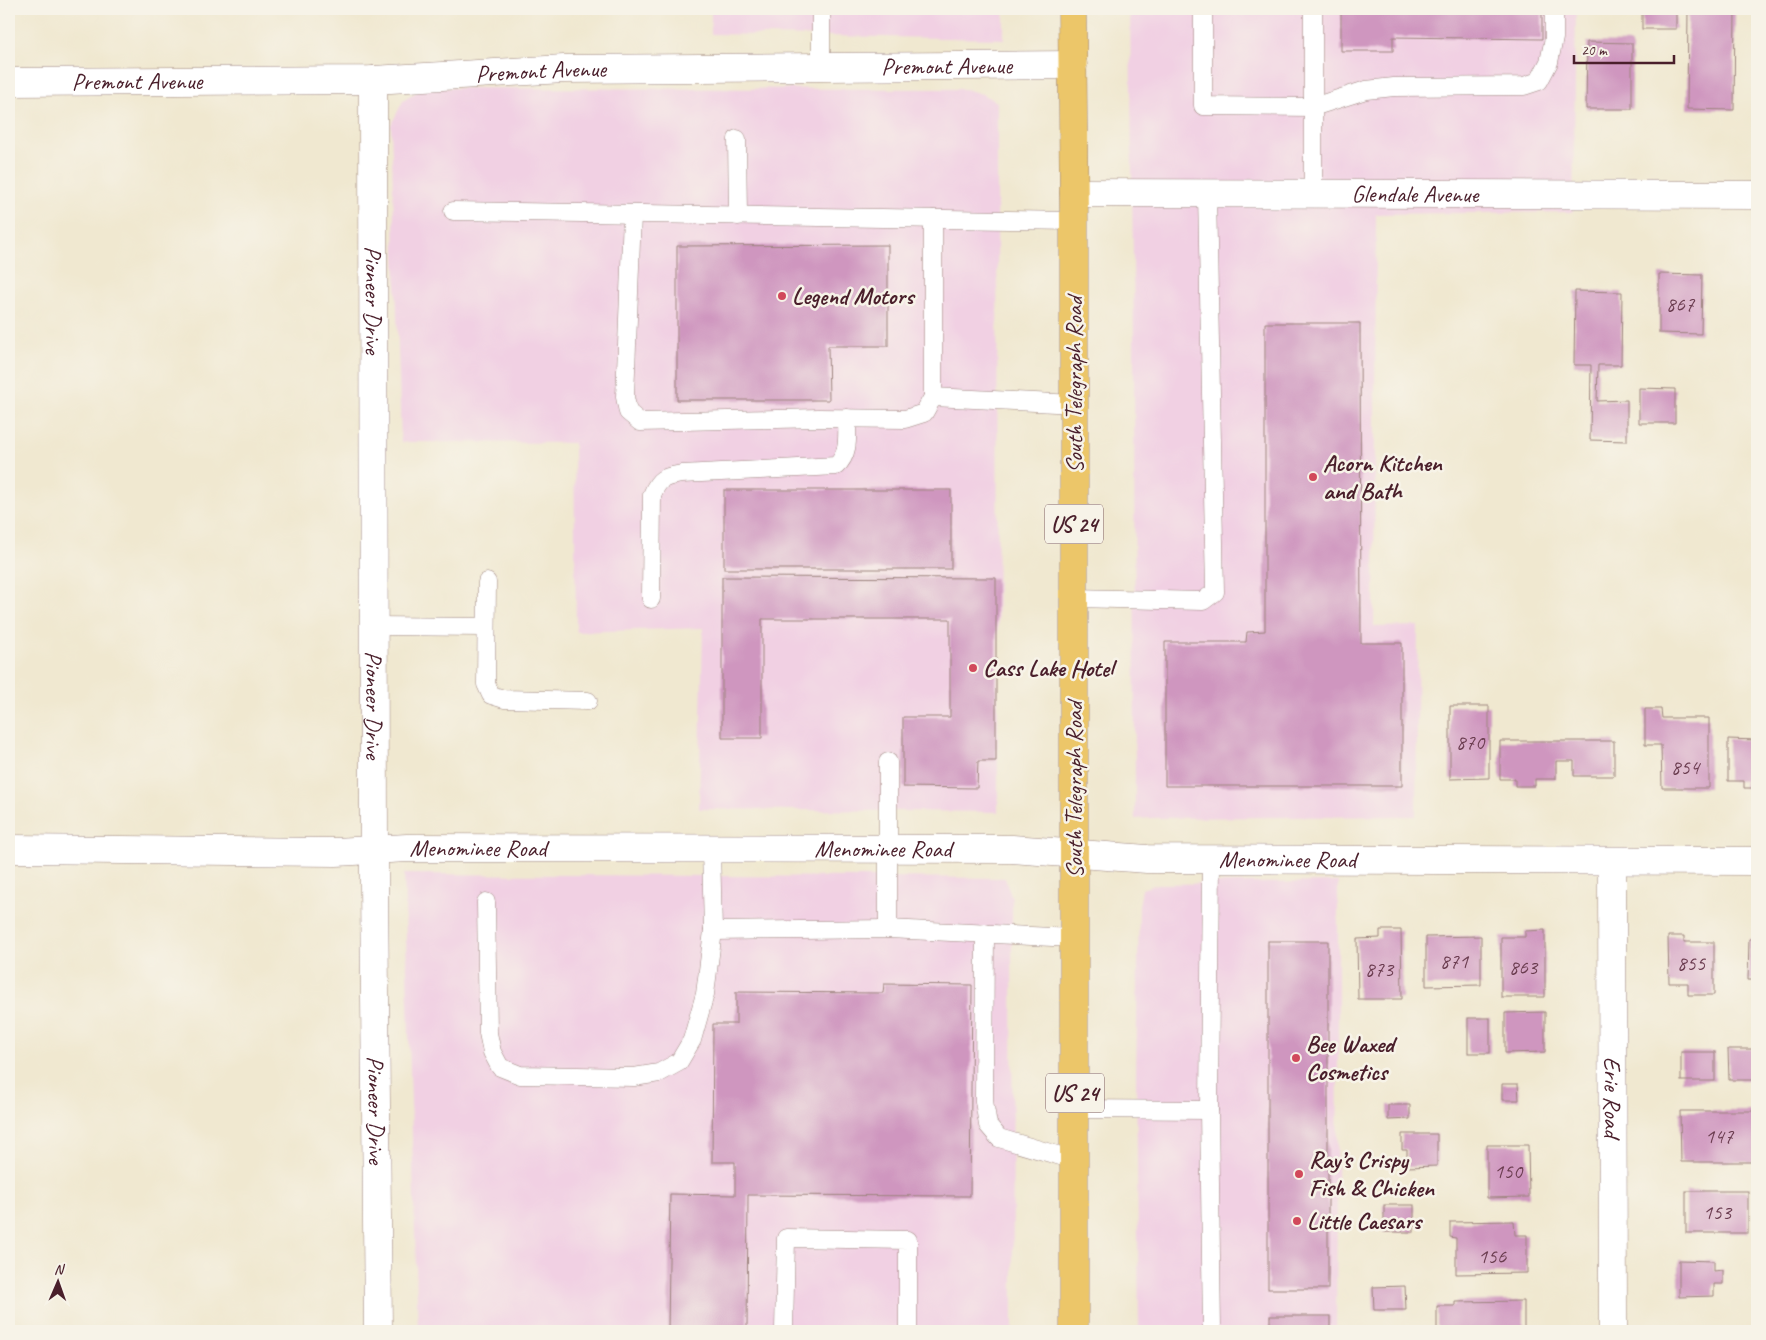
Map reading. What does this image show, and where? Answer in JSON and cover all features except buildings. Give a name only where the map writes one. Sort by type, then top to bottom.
[{"type":"highway","name":"South Telegraph Road","points":[[1072,9],[1075,404],[1074,1331]]},
{"type":"street","name":"Premont Avenue","points":[[9,82],[374,80],[564,69],[1073,64]]},
{"type":"street","name":"Pioneer Drive","points":[[374,80],[373,626],[378,1331]]},
{"type":"street","name":"Glendale Avenue","points":[[1074,193],[1757,194]]},
{"type":"street","name":"Menominee Road","points":[[9,849],[336,852],[407,848],[1012,849],[1147,859],[1757,861]]},
{"type":"street","name":"Erie Road","points":[[1612,862],[1613,1331]]},
{"type":"lane","points":[[821,9],[821,67]]},
{"type":"lane","points":[[1203,9],[1203,106],[1313,107],[1366,90],[1394,87],[1524,86],[1540,81],[1549,62],[1554,38],[1554,9]]},
{"type":"lane","points":[[1313,9],[1313,194]]},
{"type":"lane","points":[[737,140],[738,216]]},
{"type":"lane","points":[[1074,598],[1203,601],[1215,592],[1207,194]]},
{"type":"lane","points":[[452,211],[1074,221]]},
{"type":"lane","points":[[632,215],[625,397],[628,412],[640,422],[819,418],[905,419],[924,413],[933,397],[933,219]]},
{"type":"lane","points":[[933,397],[1075,404]]},
{"type":"lane","points":[[651,598],[652,495],[656,484],[664,477],[682,474],[836,466],[843,460],[846,449],[847,418]]},
{"type":"lane","points":[[487,582],[485,627],[486,684],[491,695],[504,699],[588,701]]},
{"type":"lane","points":[[373,626],[485,627]]},
{"type":"lane","points":[[888,762],[888,929]]},
{"type":"lane","points":[[486,902],[488,1033],[492,1052],[500,1066],[520,1075],[634,1077],[659,1073],[679,1062],[692,1040],[705,994],[713,931],[711,848]]},
{"type":"lane","points":[[1211,860],[1210,1110],[1212,1331]]},
{"type":"lane","points":[[713,931],[888,929],[1074,938]]},
{"type":"lane","points":[[985,934],[984,1101],[988,1125],[999,1138],[1074,1160]]},
{"type":"lane","points":[[1074,1109],[1210,1110]]},
{"type":"lane","points":[[784,1331],[786,1238],[908,1240],[908,1331]]},
{"type":"shaded area","points":[[711,9],[1004,9],[1004,39],[711,34]]},
{"type":"shaded area","points":[[1130,9],[1576,9],[1573,212],[1376,214],[1374,627],[1418,626],[1416,816],[1135,819],[1134,344]]},
{"type":"shaded area","points":[[422,88],[965,89],[982,94],[997,102],[998,812],[699,809],[703,628],[576,632],[574,443],[401,442],[391,125],[403,101]]},
{"type":"shaded area","points":[[404,874],[1005,878],[1012,899],[1013,1331],[418,1331]]},
{"type":"shaded area","points":[[1338,882],[1336,1331],[1139,1331],[1136,1074],[1139,907],[1142,889],[1157,884]]},
{"type":"place","name":"Legend Motors","points":[[782,296]]},
{"type":"place","name":"Acorn Kitchen and Bath","points":[[1313,477]]},
{"type":"place","name":"Cass Lake Hotel","points":[[973,668]]},
{"type":"place","name":"Bee Waxed Cosmetics","points":[[1296,1058]]},
{"type":"place","name":"Ray’s Crispy Fish & Chicken","points":[[1299,1174]]},
{"type":"place","name":"Little Caesars","points":[[1297,1221]]}]
